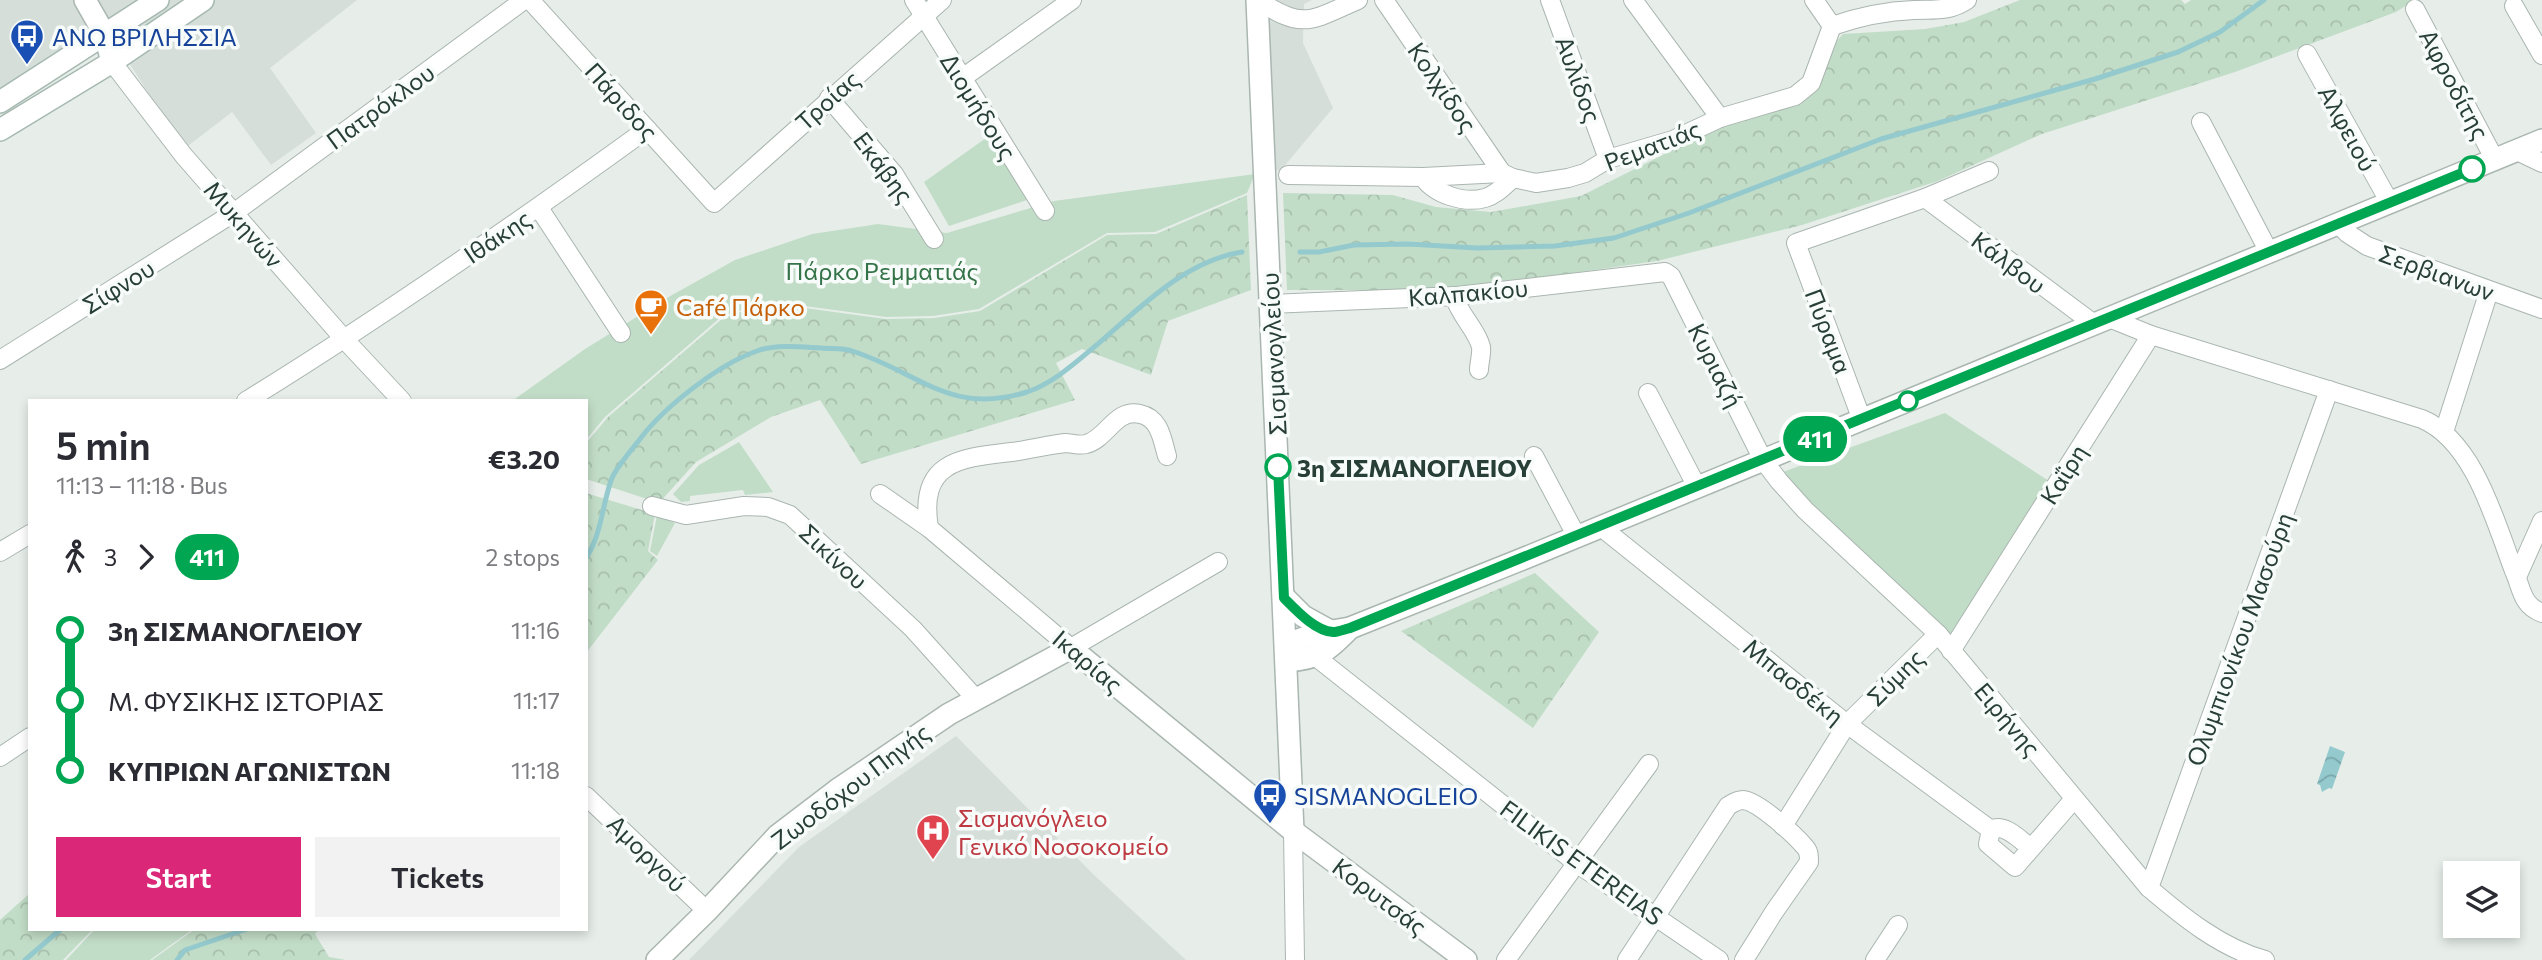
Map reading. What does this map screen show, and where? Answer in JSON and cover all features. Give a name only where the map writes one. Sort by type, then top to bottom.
[{"type":"street","name":"Μυκηνών","points":[[85,0],[105,35],[112,62],[184,156],[400,399]]},
{"type":"street","points":[[0,102],[158,0]]},
{"type":"street","points":[[0,131],[112,62],[203,0]]},
{"type":"street","name":"Πατρόκλου","points":[[235,212],[524,0]]},
{"type":"street","name":"Πάριδος","points":[[530,0],[714,202]]},
{"type":"street","name":"Τροίας","points":[[714,202],[829,98],[918,8],[942,0]]},
{"type":"street","points":[[961,79],[1072,0]]},
{"type":"street","points":[[1258,0],[1285,17],[1306,20],[1358,0]]},
{"type":"street","name":"Σισμανογλείου","points":[[1258,0],[1287,652],[1295,960]]},
{"type":"street","name":"Κολχίδος","points":[[1384,0],[1507,176]]},
{"type":"street","name":"Αυλίδος","points":[[1550,0],[1608,159]]},
{"type":"street","points":[[1633,0],[1720,118]]},
{"type":"street","points":[[1814,0],[1832,26],[1856,18],[1914,10],[1944,10],[1967,0]]},
{"type":"street","points":[[2514,6],[2542,55]]},
{"type":"street","name":"Διομήδους","points":[[918,8],[1045,211]]},
{"type":"street","name":"Αφροδίτης","points":[[2415,9],[2495,160]]},
{"type":"street","name":"Ρεματιάς","points":[[1288,175],[1507,176],[1536,183],[1568,178],[1585,173],[1608,159],[1672,140],[1720,118],[1795,96],[1811,83],[1832,26]]},
{"type":"street","name":"Αλφειού","points":[[2307,54],[2390,203]]},
{"type":"street","name":"Εκάβης","points":[[829,98],[894,174],[934,239]]},
{"type":"street","points":[[2201,122],[2269,252]]},
{"type":"street","name":"Ιθάκης","points":[[249,399],[345,340],[540,208],[648,129]]},
{"type":"street","points":[[1287,652],[1314,634],[1341,630],[1577,537],[2542,140]]},
{"type":"street","points":[[2517,151],[2542,163]]},
{"type":"street","points":[[1925,198],[1989,171]]},
{"type":"street","points":[[1423,177],[1429,186],[1467,200],[1485,198],[1500,190],[1507,176]]},
{"type":"street","name":"Πύραμα","points":[[1862,420],[1796,243],[1925,198]]},
{"type":"street","name":"Κάλβου","points":[[1925,198],[2102,321]]},
{"type":"street","points":[[540,208],[621,333]]},
{"type":"street","name":"Σίφνου","points":[[0,360],[235,212]]},
{"type":"street","name":"Σερβιανων","points":[[2338,224],[2367,246],[2542,309]]},
{"type":"street","name":"Καλπακίου","points":[[1270,304],[1454,296],[1665,272]]},
{"type":"street","name":"Κυριαζή","points":[[1665,272],[1671,276],[1763,460]]},
{"type":"street","points":[[2444,432],[2488,291]]},
{"type":"street","points":[[1454,296],[1459,311],[1473,330],[1481,348],[1479,370]]},
{"type":"street","points":[[2102,321],[2422,419],[2444,432],[2460,449],[2481,487],[2526,602],[2535,611],[2542,613]]},
{"type":"street","name":"Καΐρη","points":[[1951,651],[2151,335]]},
{"type":"street","name":"Ολυμπιονίκου Μασούρη","points":[[2149,888],[2329,390]]},
{"type":"street","points":[[1648,393],[1697,487]]},
{"type":"street","points":[[929,528],[926,510],[933,483],[943,469],[961,459],[1062,443],[1088,444],[1125,414],[1136,413],[1147,416],[1156,424],[1167,456]]},
{"type":"street","points":[[1534,456],[1577,537]]},
{"type":"street","name":"Ειρήνης","points":[[1763,460],[1805,510],[1938,634],[2149,888],[2181,915],[2218,940],[2265,960]]},
{"type":"street","name":"Ικαρίας","points":[[880,494],[929,528],[1293,831]]},
{"type":"street","name":"Σικίνου","points":[[652,506],[686,515],[744,506],[768,507],[790,515],[913,629],[976,699]]},
{"type":"street","points":[[2517,578],[2542,522]]},
{"type":"street","name":"Μπασδέκη","points":[[1601,527],[1847,724],[1991,830]]},
{"type":"street","points":[[0,552],[28,535]]},
{"type":"street","points":[[1071,648],[1217,562]]},
{"type":"street","points":[[1284,598],[1303,616],[1341,630]]},
{"type":"street","points":[[1287,652],[1316,657],[1332,647],[1341,630]]},
{"type":"street","name":"Σύμης","points":[[1783,826],[1847,724],[1938,634]]},
{"type":"street","name":"Ζωοδόχου Πηγής","points":[[657,960],[778,835],[863,771],[976,699],[1071,648]]},
{"type":"street","name":"FILIKIS ETEREIAS","points":[[1316,657],[1575,862],[1719,960]]},
{"type":"street","points":[[0,757],[28,738]]},
{"type":"street","points":[[1506,960],[1649,764]]},
{"type":"street","name":"Αμοργού","points":[[588,798],[707,911]]},
{"type":"street","points":[[2031,848],[2074,799]]},
{"type":"street","points":[[1627,960],[1728,806],[1744,800],[1754,804],[1783,826],[1805,847],[1809,862],[1744,960]]},
{"type":"street","name":"Μπασδέκη","points":[[1996,827],[2004,828],[2031,848],[2015,867],[1988,844],[1991,830],[1996,827]]},
{"type":"street","name":"Κορυτσάς","points":[[1293,831],[1466,960]]},
{"type":"street","points":[[1875,960],[1898,925]]},
{"type":"shaded area","points":[[0,0],[357,0],[270,68],[316,133],[271,165],[232,112],[184,149],[105,25],[0,92]]},
{"type":"shaded area","points":[[1249,0],[1312,0],[1304,4],[1303,43],[1333,108],[1281,170],[1256,170]]},
{"type":"shaded area","name":"Σισμανόγλειο Γενικό Νοσοκομείο","points":[[956,736],[1093,874],[1186,960],[689,960],[799,847]]},
{"type":"green space","points":[[2020,0],[2181,0],[2185,4],[2191,0],[2415,0],[2396,12],[2235,72],[2042,134],[1938,181],[1802,225],[1657,261],[1455,290],[1287,290],[1283,193],[1393,195],[1436,207],[1491,212],[1581,196],[1722,125],[1803,102],[1818,87],[1834,44],[1843,34],[1925,29],[1964,22]]},
{"type":"green space","points":[[986,138],[1030,199],[949,226],[924,182]]},
{"type":"green space","name":"Πάρκο Ρεμματιάς","points":[[1255,174],[1247,193],[1155,232],[1107,233],[979,309],[933,316],[886,317],[768,301],[721,317],[605,417],[588,438],[588,399],[515,399],[585,349],[735,260],[812,234],[878,224],[947,233],[1054,201]]},
{"type":"green space","points":[[1247,195],[1251,290],[1168,321],[1151,375],[1082,349],[1056,363],[1075,400],[861,464],[820,400],[771,417],[696,462],[659,503],[588,480],[588,441],[608,417],[723,318],[768,303],[886,319],[934,318],[980,311],[1107,235],[1156,234]]},
{"type":"green space","points":[[1945,413],[2049,481],[1956,646],[1780,473]]},
{"type":"green space","points":[[739,442],[773,492],[745,495],[743,490],[690,496],[690,501],[681,502],[673,494],[699,465]]},
{"type":"green space","points":[[588,494],[655,514],[648,551],[658,560],[588,650]]},
{"type":"green space","points":[[657,515],[675,523],[657,556],[650,551]]},
{"type":"green space","points":[[1535,573],[1599,632],[1533,728],[1401,631]]},
{"type":"green space","points":[[28,895],[28,931],[91,931],[63,960],[0,960],[0,920]]},
{"type":"green space","points":[[93,931],[190,931],[150,960],[66,960]]},
{"type":"green space","points":[[192,931],[317,931],[315,934],[329,957],[346,960],[152,960]]},
{"type":"water","points":[[2330,746],[2345,752],[2332,789],[2322,792],[2317,784]]},
{"type":"waterway","points":[[1300,252],[1319,252],[1354,245],[1408,244],[1477,248],[1555,246],[1614,238],[1689,213],[1881,139],[2095,79],[2178,52],[2220,32],[2264,0]]},
{"type":"waterway","points":[[588,554],[599,529],[612,478],[625,458],[650,427],[693,388],[742,357],[764,349],[780,347],[845,349],[955,395],[976,399],[1000,398],[1036,389],[1053,379],[1078,361],[1143,304],[1180,277],[1220,257],[1242,252]]},
{"type":"waterway","points":[[25,960],[59,931]]},
{"type":"waterway","points":[[177,960],[185,950],[241,931]]},
{"type":"bus line","name":"411","points":[[1278,467],[1284,598],[1295,610],[1321,627],[1332,632],[1350,628],[2472,169]]},
{"type":"place","name":"ΑΝΩ ΒΡΙΛΗΣΣΙΑ","points":[[27,66]]},
{"type":"place","name":"Café Πάρκο","points":[[651,336]]},
{"type":"place","name":"3η ΣΙΣΜΑΝΟΓΛΕΙΟΥ","points":[[1278,467]]},
{"type":"place","name":"SISMANOGLEIO","points":[[1270,825]]},
{"type":"place","name":"Σισμανόγλειο Γενικό Νοσοκομείο","points":[[933,861]]}]
